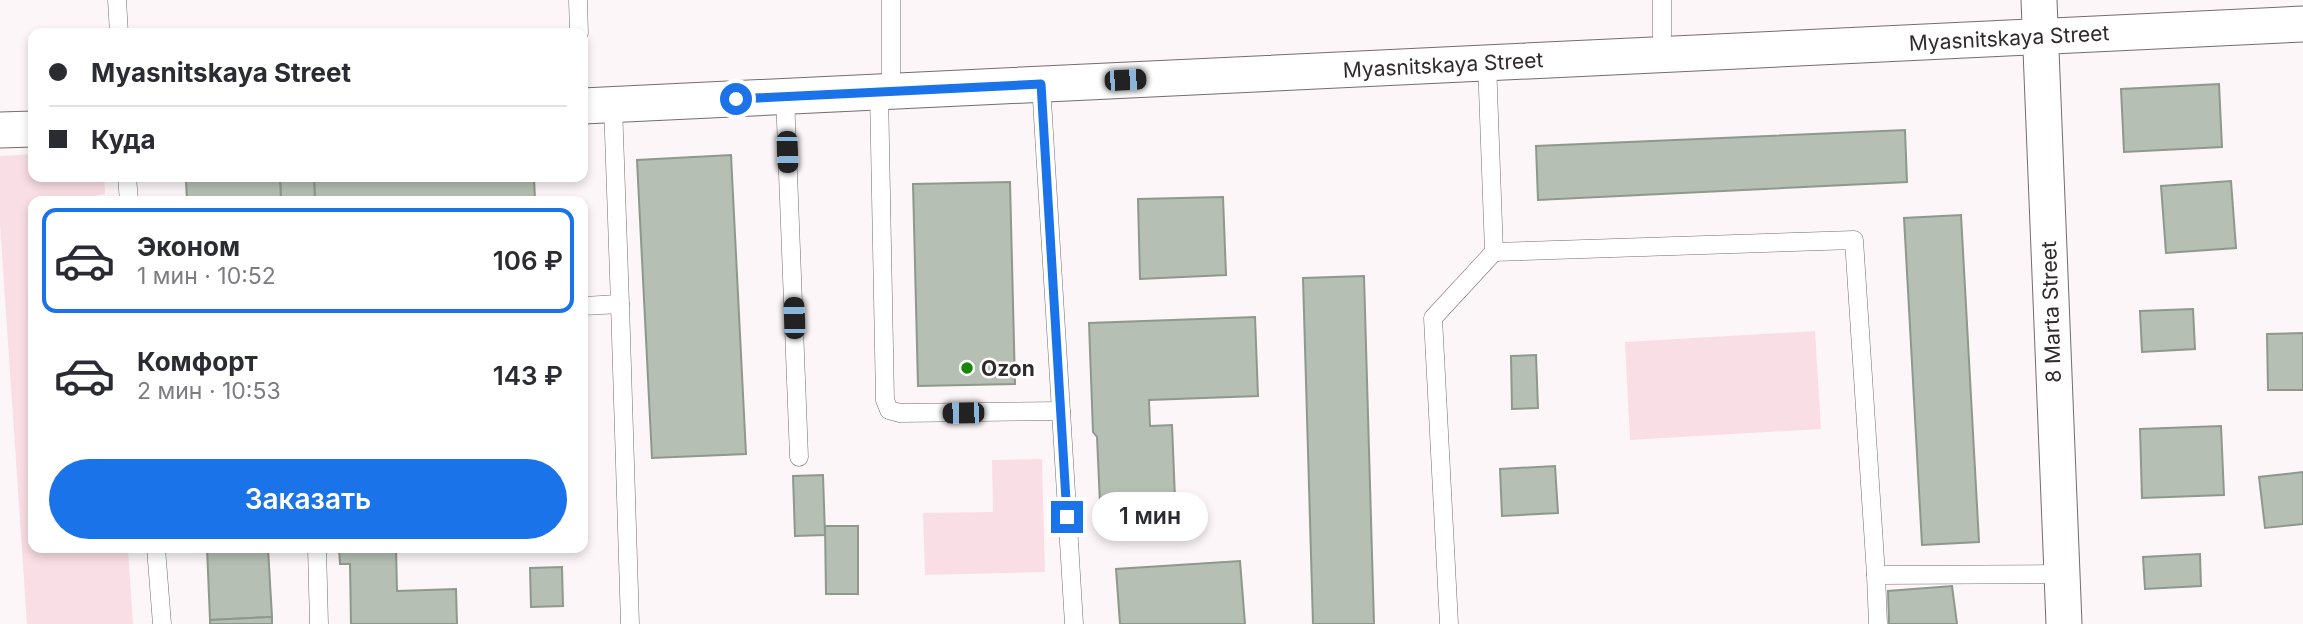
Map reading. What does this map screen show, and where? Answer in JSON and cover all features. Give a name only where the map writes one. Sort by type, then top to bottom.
[{"type":"street","name":"8 Marta Street","points":[[2039,0],[2064,624]]},
{"type":"street","name":"Myasnitskaya Street","points":[[598,105],[2303,24]]},
{"type":"street","points":[[0,130],[28,129]]},
{"type":"lane","points":[[117,0],[119,28]]},
{"type":"lane","points":[[578,0],[579,28]]},
{"type":"lane","points":[[891,0],[885,92],[885,400],[889,410],[900,414],[1060,411]]},
{"type":"lane","points":[[1662,0],[1662,54]]},
{"type":"lane","points":[[1449,624],[1433,318],[1494,252],[1487,62]]},
{"type":"lane","points":[[1041,84],[1074,624]]},
{"type":"lane","points":[[785,96],[799,457]]},
{"type":"lane","points":[[598,105],[620,304],[630,624]]},
{"type":"lane","points":[[1494,252],[1854,240],[1878,624]]},
{"type":"lane","points":[[588,306],[620,304]]},
{"type":"lane","points":[[156,553],[162,624]]},
{"type":"lane","points":[[317,553],[319,624]]},
{"type":"lane","points":[[1876,575],[2061,574]]},
{"type":"shaded area","points":[[28,154],[28,182],[104,182],[105,194],[94,196],[28,196],[28,553],[128,553],[133,624],[27,624],[0,224],[0,156]]},
{"type":"shaded area","points":[[1815,331],[1821,429],[1630,440],[1625,342]]},
{"type":"shaded area","points":[[1042,459],[1045,572],[925,575],[923,513],[993,512],[992,460]]},
{"type":"building","points":[[2219,84],[2222,147],[2124,152],[2121,89]]},
{"type":"building","points":[[1905,130],[1907,182],[1538,200],[1536,146]]},
{"type":"building","points":[[731,155],[746,454],[652,458],[637,160]]},
{"type":"building","points":[[2231,181],[2236,248],[2166,253],[2161,186]]},
{"type":"building","points":[[186,182],[280,182],[281,196],[187,196]]},
{"type":"building","points":[[280,182],[314,182],[315,196],[281,196]]},
{"type":"building","points":[[314,182],[534,182],[535,196],[315,196]]},
{"type":"building","points":[[1010,182],[1015,384],[918,386],[913,184]]},
{"type":"building","points":[[1223,197],[1226,275],[1140,279],[1138,199]]},
{"type":"building","points":[[1961,215],[1979,542],[1922,545],[1904,218]]},
{"type":"building","points":[[1364,276],[1374,624],[1313,624],[1303,278]]},
{"type":"building","points":[[2193,309],[2195,349],[2142,352],[2140,311]]},
{"type":"building","points":[[1255,317],[1258,396],[1149,400],[1150,426],[1172,425],[1176,523],[1101,526],[1097,437],[1093,432],[1089,323]]},
{"type":"building","points":[[2303,333],[2303,390],[2268,390],[2267,334]]},
{"type":"building","points":[[1536,355],[1538,408],[1512,409],[1511,356]]},
{"type":"building","points":[[2221,426],[2224,495],[2142,498],[2140,429]]},
{"type":"building","points":[[1555,466],[1558,513],[1502,516],[1500,469]]},
{"type":"building","points":[[2303,472],[2303,524],[2265,528],[2259,477]]},
{"type":"building","points":[[823,475],[825,535],[795,536],[793,476]]},
{"type":"building","points":[[825,526],[858,526],[858,594],[826,594]]},
{"type":"building","points":[[207,553],[268,553],[272,617],[210,620]]},
{"type":"building","points":[[339,553],[396,553],[397,591],[456,589],[457,624],[351,624],[350,564],[340,564]]},
{"type":"building","points":[[2200,554],[2201,586],[2145,589],[2143,557]]},
{"type":"building","points":[[1240,561],[1245,624],[1120,624],[1116,569]]},
{"type":"building","points":[[562,567],[563,606],[531,607],[530,568]]},
{"type":"building","points":[[1952,586],[1957,624],[1889,624],[1888,591]]},
{"type":"building","points":[[272,617],[272,624],[210,624],[210,620]]},
{"type":"place","name":"Ozon","points":[[967,368]]},
{"type":"route","points":[[736,99],[1041,84],[1067,517]]}]
